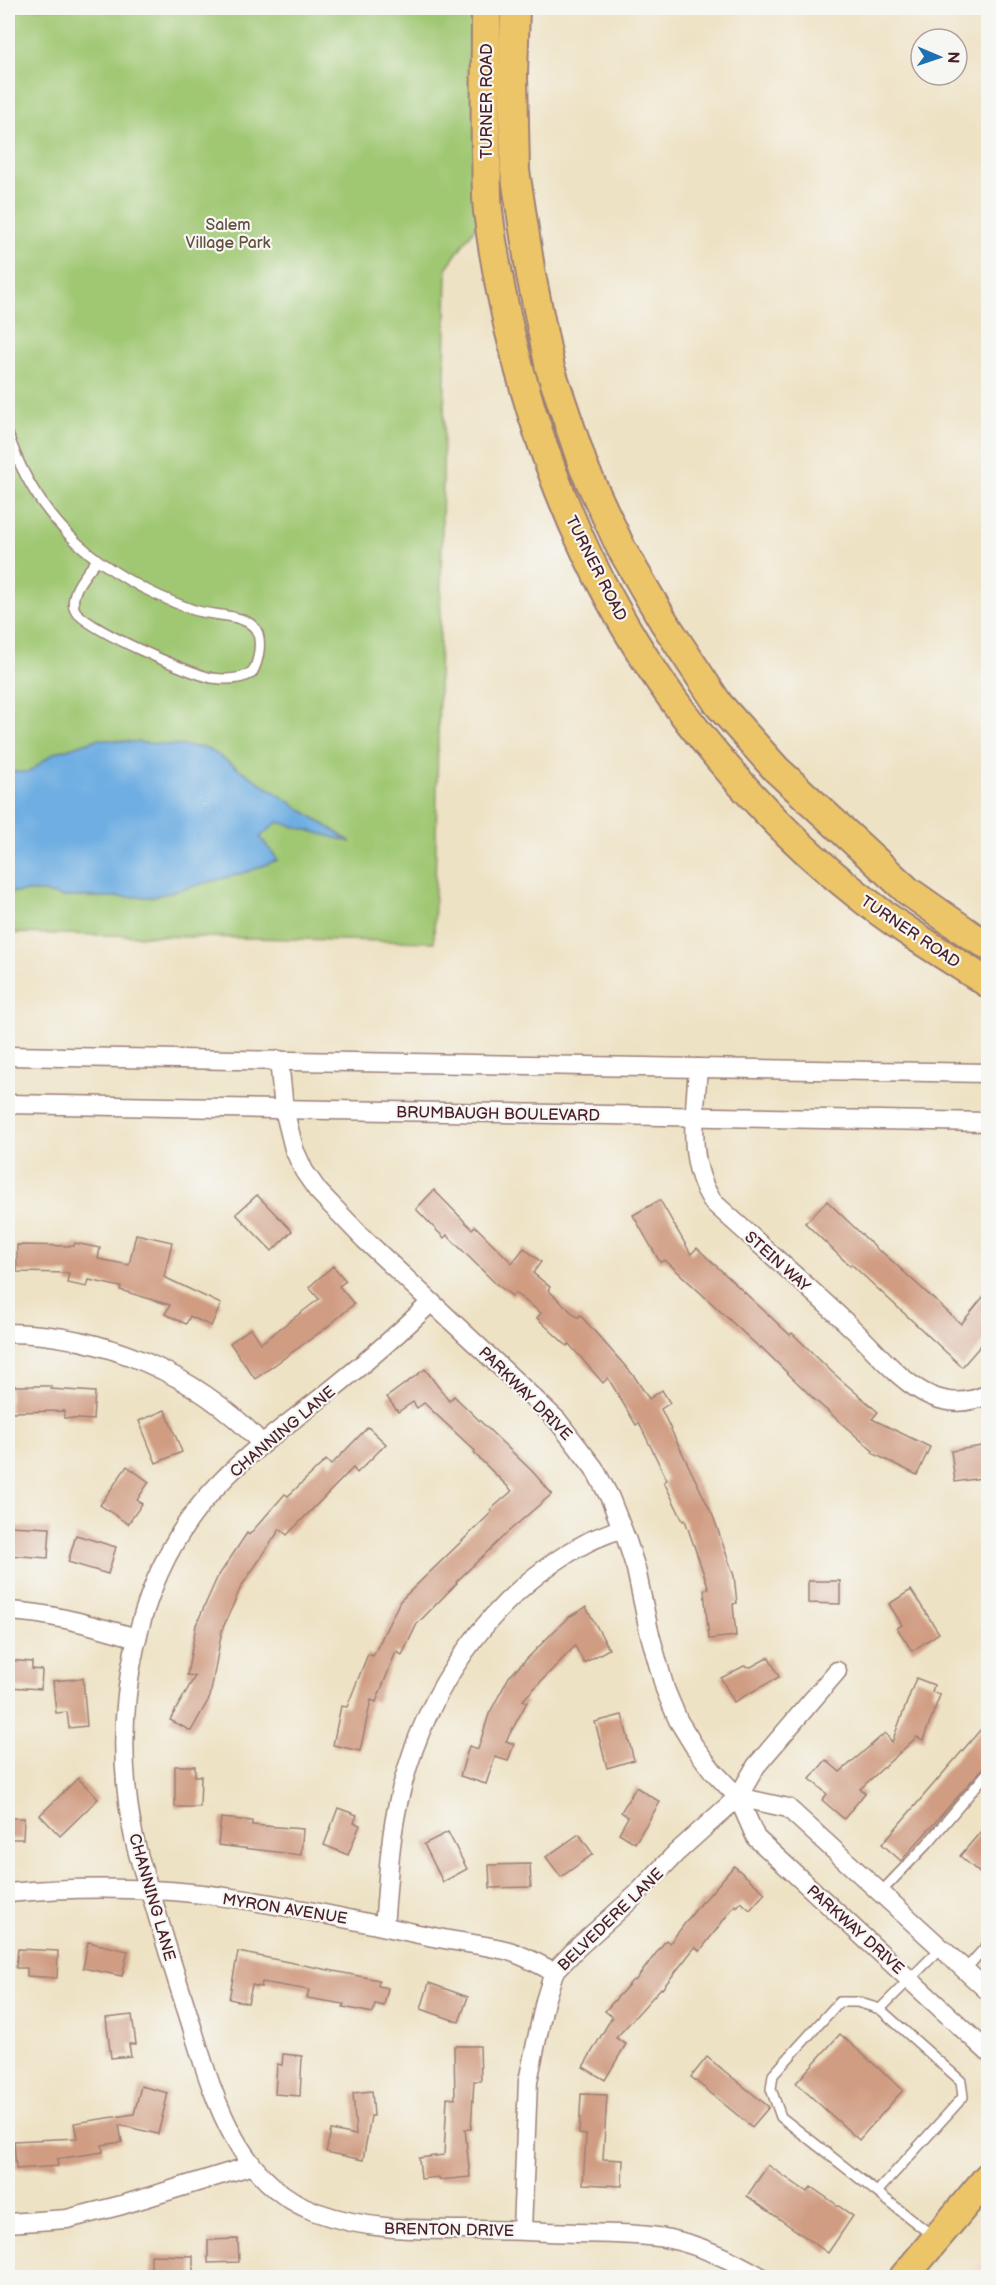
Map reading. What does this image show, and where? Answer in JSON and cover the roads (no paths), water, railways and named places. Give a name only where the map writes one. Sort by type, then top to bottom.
[{"type":"main road","name":"TURNER ROAD","points":[[486,8],[488,209],[509,324],[535,426],[572,520],[612,603],[666,690],[723,762],[789,834],[858,896],[988,983]]},
{"type":"main road","name":"TURNER ROAD","points":[[515,8],[513,75],[515,171],[531,275],[550,368],[584,468],[621,548],[664,622],[719,705],[776,769],[908,891],[988,945]]},
{"type":"main road","points":[[903,2277],[988,2177]]},
{"type":"street","points":[[8,1056],[988,1073]]},
{"type":"street","name":"PARKWAY DRIVE","points":[[279,1060],[284,1109],[294,1149],[304,1171],[318,1191],[364,1240],[549,1413],[594,1468],[610,1498],[636,1569],[649,1631],[665,1689],[678,1720],[712,1770],[738,1797],[756,1838],[988,2052]]},
{"type":"street","name":"STEIN WAY","points":[[698,1068],[694,1156],[703,1188],[713,1202],[855,1330],[902,1377],[928,1395],[953,1402],[971,1400],[988,1394]]},
{"type":"street","name":"BRUMBAUGH BOULEVARD","points":[[8,1104],[988,1122]]},
{"type":"street","name":"CHANNING LANE","points":[[250,2166],[239,2149],[207,2076],[149,1891],[133,1830],[126,1765],[125,1718],[137,1638],[155,1582],[189,1520],[221,1482],[262,1444],[341,1382],[431,1302]]},
{"type":"street","points":[[8,1333],[34,1333],[77,1340],[144,1361],[195,1388],[227,1411],[262,1444]]},
{"type":"street","points":[[384,1926],[393,1828],[399,1798],[428,1711],[446,1678],[468,1647],[526,1584],[587,1542],[621,1528]]},
{"type":"street","points":[[8,1611],[29,1612],[79,1622],[137,1638]]},
{"type":"street","name":"BELVEDERE LANE","points":[[522,2230],[528,2081],[545,2001],[554,1972],[636,1895],[676,1853],[738,1797],[756,1766],[837,1671]]},
{"type":"street","points":[[738,1797],[789,1808],[988,1991]]},
{"type":"street","name":"MYRON AVENUE","points":[[8,1893],[92,1889],[149,1891],[238,1899],[506,1950],[554,1972]]},
{"type":"street","points":[[8,2223],[31,2223],[78,2216],[250,2166]]},
{"type":"street","name":"BRENTON DRIVE","points":[[250,2166],[293,2202],[312,2211],[376,2228],[522,2230],[644,2235],[701,2248],[737,2267],[763,2277]]},
{"type":"lane","points":[[8,434],[14,454],[28,482],[45,508],[70,537],[97,560],[154,596],[195,611],[244,620],[254,626],[259,643],[256,667],[252,673],[237,679],[213,678],[191,672],[85,622],[76,613],[73,597],[75,590],[97,560]]},
{"type":"lane","points":[[881,1892],[927,1844],[988,1772]]},
{"type":"lane","points":[[965,1970],[988,1944]]},
{"type":"lane","points":[[880,2009],[941,1948]]},
{"type":"lane","points":[[877,2192],[963,2097],[961,2080],[880,2009],[857,2002],[839,2002],[773,2075],[771,2089],[781,2117],[936,2239]]},
{"type":"lane","points":[[983,2277],[988,2271]]},
{"type":"water","points":[[98,739],[207,748],[351,842],[278,822],[260,837],[278,860],[247,872],[152,897],[62,897],[43,892],[8,892],[8,772],[29,772],[54,753]]},
{"type":"park label","name":"Salem Village Park","points":[[228,233]]}]
